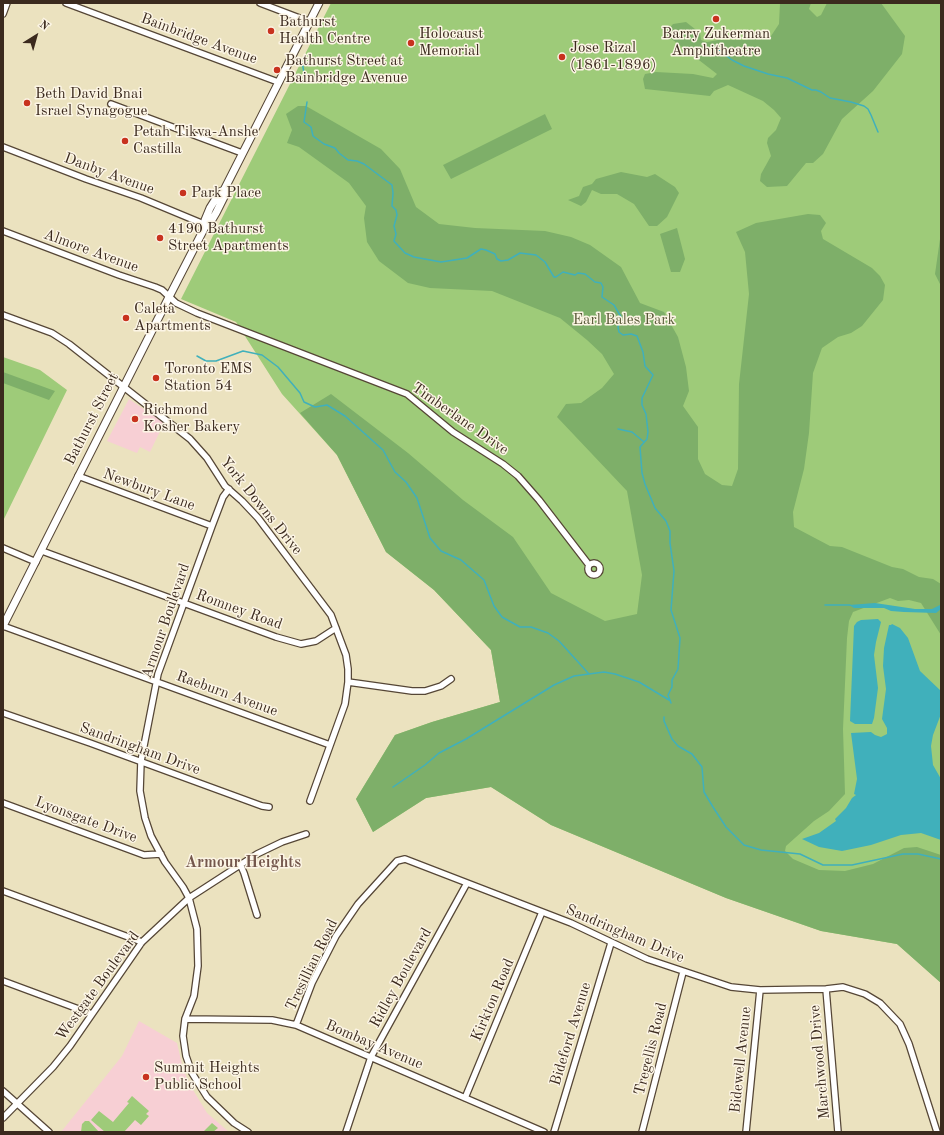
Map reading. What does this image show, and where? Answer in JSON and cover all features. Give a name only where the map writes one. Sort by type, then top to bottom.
[{"type":"main road","name":"Bathurst Street","points":[[3,626],[42,551],[168,297],[206,225],[205,220],[211,206],[220,192],[224,190],[319,3]]},
{"type":"street","points":[[3,14],[7,3]]},
{"type":"street","name":"Bainbridge Avenue","points":[[66,3],[278,82]]},
{"type":"street","points":[[260,3],[310,22]]},
{"type":"street","points":[[111,104],[242,153]]},
{"type":"street","name":"Danby Avenue","points":[[3,147],[86,179],[141,198],[206,225]]},
{"type":"street","name":"Almore Avenue","points":[[3,231],[155,287],[162,290],[168,297]]},
{"type":"street","name":"Timberlane Drive","points":[[168,297],[176,303],[198,313],[407,394],[453,432],[503,464],[518,476],[539,500],[589,566]]},
{"type":"street","name":"York Downs Drive","points":[[3,315],[52,333],[69,344],[190,438],[207,458],[225,486],[258,518],[331,614],[346,655],[348,682],[345,704],[310,801]]},
{"type":"street","name":"Newbury Lane","points":[[78,476],[212,526]]},
{"type":"street","name":"Armour Boulevard","points":[[229,489],[223,498],[183,602],[157,681],[141,761],[140,791],[145,818],[151,836],[189,898],[197,929],[198,966],[194,996],[185,1019],[183,1036],[186,1056],[192,1073],[202,1091],[234,1123],[248,1132]]},
{"type":"street","points":[[3,548],[36,562]]},
{"type":"street","name":"Romney Road","points":[[42,551],[276,637],[300,644],[316,641],[336,628]]},
{"type":"street","name":"Raeburn Avenue","points":[[3,626],[330,745]]},
{"type":"street","points":[[348,682],[412,691],[425,690],[441,686],[451,679]]},
{"type":"street","name":"Sandringham Drive","points":[[3,713],[141,761],[255,804],[269,807]]},
{"type":"street","name":"Lyonsgate Drive","points":[[3,803],[144,855],[161,854]]},
{"type":"street","name":"Westgate Boulevard","points":[[3,1118],[61,1056],[142,942],[189,898],[240,864],[276,845],[306,834]]},
{"type":"street","name":"Sandringham Drive","points":[[397,861],[405,859],[571,923],[647,959],[731,987],[760,990],[826,989],[843,987],[865,994],[880,1003],[900,1024],[937,1132]]},
{"type":"street","name":"Tresillian Road","points":[[296,1025],[312,983],[336,936],[358,904],[397,861]]},
{"type":"street","points":[[240,864],[257,915]]},
{"type":"street","name":"Ridley Boulevard","points":[[346,1132],[371,1057],[468,883]]},
{"type":"street","points":[[3,891],[142,942]]},
{"type":"street","name":"Kirkton Road","points":[[465,1098],[542,912]]},
{"type":"street","name":"Bideford Avenue","points":[[554,1132],[611,943]]},
{"type":"street","name":"Tregellis Road","points":[[642,1132],[683,972]]},
{"type":"street","points":[[3,982],[92,1014]]},
{"type":"street","name":"Marchwood Drive","points":[[826,989],[838,1132]]},
{"type":"street","name":"Bidewell Avenue","points":[[746,1132],[760,990]]},
{"type":"street","name":"Bombay Avenue","points":[[185,1019],[272,1020],[296,1025],[544,1132]]},
{"type":"street","points":[[3,1091],[49,1132]]},
{"type":"street","points":[[934,1120],[941,1119]]},
{"type":"shaded area","points":[[129,399],[164,423],[150,452],[140,447],[137,453],[107,441]]},
{"type":"shaded area","name":"Summit Heights Public School","points":[[139,1021],[177,1043],[183,1069],[190,1085],[207,1113],[229,1132],[61,1132],[122,1056]]},
{"type":"green space","name":"Earl Bales Park","points":[[331,3],[941,3],[941,983],[897,944],[821,931],[726,898],[551,825],[491,787],[426,798],[373,832],[356,799],[395,735],[432,722],[500,702],[491,650],[434,590],[386,552],[337,455],[282,394],[236,322],[181,299]]},
{"type":"green space","points":[[780,3],[811,3],[809,9],[817,17],[821,15],[827,3],[881,3],[905,36],[902,54],[873,91],[842,119],[823,154],[813,163],[806,163],[787,186],[767,187],[760,181],[761,174],[771,156],[767,143],[768,138],[776,130],[781,118],[774,110],[763,101],[728,85],[714,91],[710,96],[645,89],[643,79],[645,74],[656,72],[693,74],[713,78],[717,74],[665,33],[673,24],[686,22],[700,33],[701,40],[707,42],[718,40],[746,40],[759,36],[771,36],[779,24]]},
{"type":"green space","points":[[298,106],[306,106],[381,149],[400,169],[416,207],[439,224],[475,228],[545,231],[571,237],[590,245],[621,267],[640,303],[664,312],[678,337],[686,367],[689,391],[683,406],[698,427],[698,459],[705,474],[722,485],[732,486],[738,469],[739,384],[749,294],[745,252],[736,232],[756,223],[808,214],[820,215],[826,223],[821,231],[823,239],[872,268],[880,276],[885,285],[883,300],[862,326],[851,333],[838,337],[822,348],[813,373],[809,433],[804,469],[793,512],[794,527],[830,546],[842,547],[892,567],[903,569],[919,577],[933,579],[941,584],[941,635],[921,603],[909,600],[898,601],[890,598],[853,612],[849,621],[847,638],[843,729],[845,794],[829,811],[814,821],[786,846],[785,851],[793,859],[819,870],[845,871],[873,864],[904,848],[917,847],[941,855],[941,983],[897,944],[821,931],[726,898],[551,825],[491,787],[426,798],[373,832],[356,799],[395,735],[432,722],[500,702],[491,650],[434,590],[386,552],[337,455],[300,413],[331,394],[408,453],[463,500],[513,537],[551,593],[605,621],[637,614],[642,575],[627,491],[557,417],[566,404],[581,403],[602,388],[614,374],[602,354],[560,318],[492,291],[430,288],[408,283],[379,261],[367,242],[364,218],[366,206],[349,183],[299,147],[287,143],[292,130],[286,114]]},
{"type":"green space","points":[[545,114],[552,129],[451,179],[443,165]]},
{"type":"green space","points":[[621,172],[647,177],[655,174],[675,187],[679,193],[667,217],[657,226],[649,226],[634,204],[617,194],[601,194],[592,190],[586,202],[581,206],[568,200],[579,196],[583,187],[592,184],[596,179]]},
{"type":"green space","points":[[677,228],[685,259],[680,272],[671,272],[660,234]]},
{"type":"green space","points":[[941,232],[941,286],[935,274]]},
{"type":"green space","points":[[3,357],[40,370],[67,390],[3,521]]},
{"type":"green space","points":[[3,372],[55,391],[49,400],[3,383]]},
{"type":"green space","points":[[132,1096],[149,1111],[146,1114],[149,1116],[141,1125],[135,1120],[124,1132],[105,1132],[91,1120],[99,1111],[113,1122],[129,1103],[127,1102]]},
{"type":"green space","points":[[85,1121],[89,1121],[99,1132],[81,1132],[82,1124]]},
{"type":"green space","points":[[212,1123],[218,1128],[213,1132],[203,1132]]},
{"type":"water","points":[[875,603],[915,609],[932,609],[940,605],[941,609],[936,613],[904,612],[891,611],[884,608],[854,608],[849,605]]},
{"type":"water","points":[[878,619],[881,622],[874,655],[878,688],[874,718],[872,724],[855,724],[850,721],[854,626],[861,620]]},
{"type":"water","points":[[892,624],[900,628],[908,638],[920,671],[941,691],[941,714],[933,735],[931,746],[933,765],[941,779],[941,840],[921,833],[901,835],[871,845],[842,851],[819,847],[802,839],[819,833],[836,821],[835,819],[856,795],[854,794],[857,779],[851,733],[871,732],[881,737],[887,734],[887,728],[882,719],[886,689],[883,666],[884,648],[889,625]]},
{"type":"waterway","points":[[712,47],[744,66],[768,74],[787,78],[812,90],[821,92],[830,98],[864,106],[868,109],[878,132]]},
{"type":"waterway","points":[[302,62],[305,78]]},
{"type":"waterway","points":[[307,102],[304,122],[311,127],[313,136],[324,144],[335,148],[348,160],[357,161],[364,164],[392,185],[392,206],[396,210],[397,215],[394,226],[396,234],[394,241],[405,253],[414,257],[441,262],[467,258],[481,249],[495,254],[497,259],[501,261],[508,260],[520,253],[536,255],[545,262],[554,277],[563,272],[575,275],[578,273],[585,274],[595,282],[601,283],[603,287],[602,297],[614,305],[621,317],[618,327],[619,332],[623,335],[631,334],[637,336],[643,352],[645,366],[653,375],[642,398],[642,405],[646,414],[648,432],[647,439],[640,447],[642,473],[655,508],[666,521],[670,531],[674,571],[671,610],[680,638],[678,669],[672,680],[672,687],[668,695],[671,703]]},
{"type":"waterway","points":[[197,356],[206,361],[216,361],[243,351],[262,355],[278,367],[300,393],[304,402],[315,407],[327,405],[345,416],[383,450],[395,472],[406,482],[417,498],[430,538],[441,551],[461,560],[484,580],[494,606],[502,617],[520,627],[531,627],[548,633],[559,641],[589,674]]},
{"type":"waterway","points":[[618,429],[632,432],[644,442]]},
{"type":"waterway","points":[[825,605],[850,605]]},
{"type":"waterway","points":[[393,787],[425,765],[439,753],[466,739],[554,685],[574,676],[604,672],[615,674],[639,682],[669,700]]},
{"type":"waterway","points":[[664,717],[664,721],[672,739],[678,746],[692,754],[702,767],[704,792],[713,807],[726,827],[744,845],[761,850],[800,854],[823,865],[852,865],[903,854],[918,854],[941,859]]},
{"type":"place","name":"Barry Zukerman Amphitheatre","points":[[716,19]]},
{"type":"place","name":"Bathurst Health Centre","points":[[271,31]]},
{"type":"place","name":"Holocaust Memorial","points":[[411,43]]},
{"type":"place","name":"Jose Rizal (1861-1896)","points":[[562,57]]},
{"type":"place","name":"Bathurst Street at Bainbridge Avenue","points":[[277,70]]},
{"type":"place","name":"Beth David Bnai Israel Synagogue","points":[[27,103]]},
{"type":"place","name":"Petah Tikva-Anshe Castilla","points":[[125,141]]},
{"type":"place","name":"Park Place","points":[[183,193]]},
{"type":"place","name":"4190 Bathurst Street Apartments","points":[[160,238]]},
{"type":"place","name":"Caleta Apartments","points":[[126,318]]},
{"type":"place","name":"Toronto EMS Station 54","points":[[156,378]]},
{"type":"place","name":"Richmond Kosher Bakery","points":[[135,419]]},
{"type":"place","name":"Summit Heights Public School","points":[[146,1077]]},
{"type":"district","name":"Armour Heights","points":[[243,863]]}]
